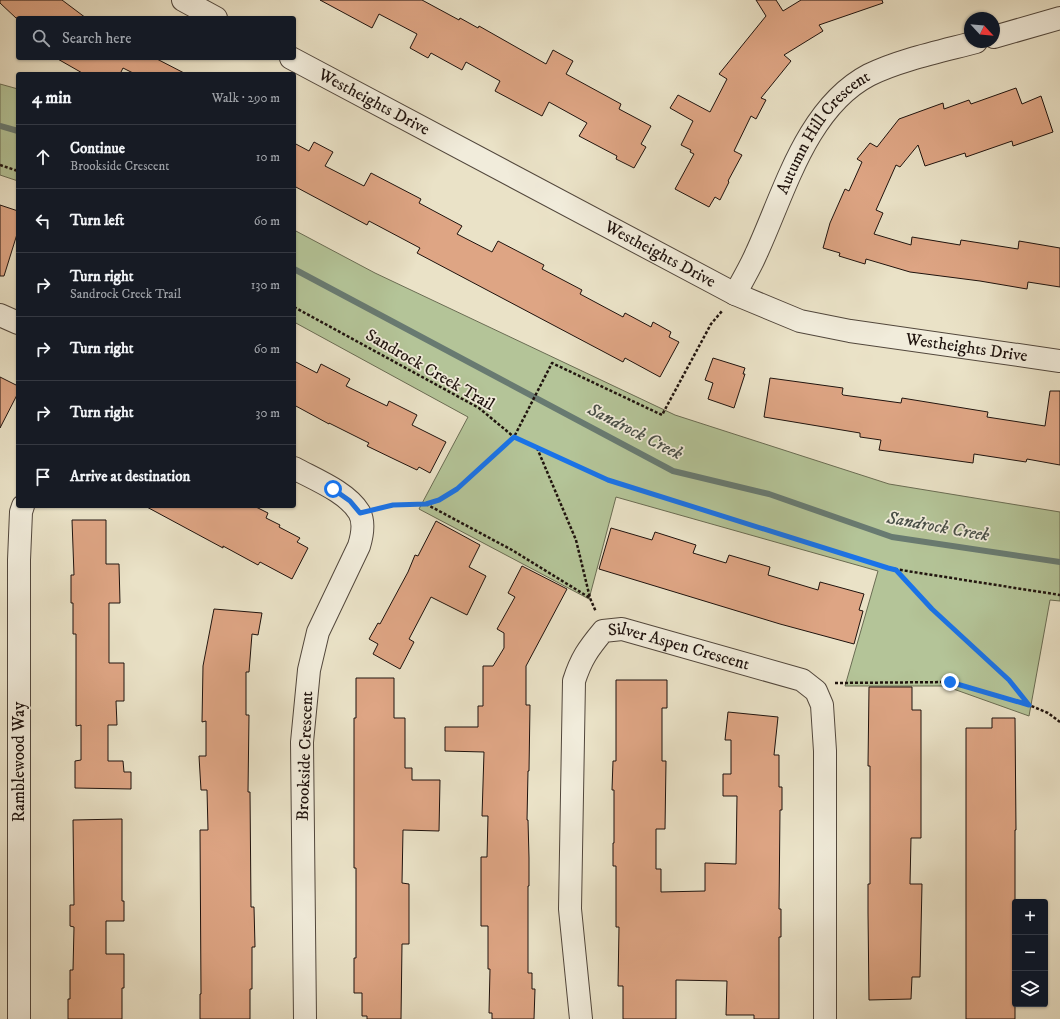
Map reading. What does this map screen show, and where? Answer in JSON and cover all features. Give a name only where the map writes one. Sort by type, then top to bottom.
[{"type":"street","points":[[183,0],[212,16]]},
{"type":"street","points":[[1000,35],[1060,18]]},
{"type":"street","name":"Autumn Hill Crescent","points":[[735,294],[756,254],[788,178],[821,118],[848,89],[869,75],[897,64],[964,45]]},
{"type":"street","name":"Westheights Drive","points":[[296,60],[735,294],[800,321],[850,331],[1060,361]]},
{"type":"street","points":[[0,314],[16,322]]},
{"type":"street","points":[[296,469],[333,489],[350,501],[360,513]]},
{"type":"street","name":"Ramblewood Way","points":[[19,1019],[19,560],[22,508]]},
{"type":"street","name":"Brookside Crescent","points":[[305,1019],[302,742],[309,670],[318,632],[359,546],[363,531],[360,513]]},
{"type":"street","name":"Silver Aspen Crescent","points":[[581,1019],[570,909],[574,681],[579,664],[589,648],[603,631],[622,629],[802,680],[816,691]]},
{"type":"street","points":[[816,691],[822,705],[825,751],[825,1019]]},
{"type":"path","points":[[0,165],[16,171]]},
{"type":"path","name":"Sandrock Creek Trail","points":[[296,308],[479,408],[514,437],[608,480],[888,568],[1060,594]]},
{"type":"path","points":[[360,513],[393,505],[426,504],[439,500],[457,489],[514,437],[552,363],[662,415],[711,324]]},
{"type":"path","points":[[426,504],[512,550],[590,598],[576,540],[537,448]]},
{"type":"path","points":[[896,570],[932,609],[1009,680],[1029,705]]},
{"type":"path","points":[[816,691],[836,682],[950,682],[1029,705],[1048,713],[1060,722]]},
{"type":"green space","points":[[0,84],[16,88],[16,180],[0,175]]},
{"type":"green space","points":[[296,231],[375,273],[675,415],[889,484],[1060,512],[1060,601],[1050,600],[1029,716],[945,686],[845,686],[878,571],[616,497],[589,599],[419,509],[468,417],[296,323]]},
{"type":"building","points":[[0,0],[62,0],[83,16],[16,16],[16,18],[0,3]]},
{"type":"building","points":[[320,0],[422,0],[459,20],[460,18],[478,28],[479,26],[546,64],[553,50],[573,61],[566,74],[621,104],[619,109],[651,126],[641,144],[646,147],[634,168],[616,159],[617,156],[579,136],[587,123],[549,102],[542,116],[495,91],[500,81],[466,62],[462,70],[431,53],[428,58],[410,48],[417,34],[379,14],[372,28]]},
{"type":"building","points":[[756,0],[776,0],[783,11],[801,0],[882,0],[883,3],[819,25],[823,31],[784,55],[791,61],[761,98],[766,100],[756,119],[751,116],[734,151],[742,155],[720,200],[715,197],[709,207],[675,189],[694,154],[690,152],[691,150],[681,145],[693,121],[670,108],[678,95],[710,112],[727,79],[719,74],[766,16]]},
{"type":"building","points":[[60,60],[159,60],[182,72],[131,72],[123,68],[121,72],[80,72]]},
{"type":"building","points":[[1016,88],[1022,104],[1041,96],[1053,132],[1013,146],[1012,141],[966,157],[965,153],[925,166],[918,145],[900,167],[896,165],[876,210],[883,213],[874,234],[911,245],[912,237],[960,245],[961,240],[1018,249],[1019,241],[1060,248],[1060,287],[1028,282],[1027,289],[910,272],[866,259],[865,264],[839,256],[840,253],[823,248],[830,223],[845,189],[849,191],[862,162],[857,159],[870,143],[877,147],[899,119],[943,103],[944,109],[969,100],[971,104]]},
{"type":"building","points":[[314,142],[333,152],[325,166],[364,186],[371,173],[421,199],[419,203],[462,226],[457,234],[492,252],[498,241],[544,265],[542,269],[582,290],[580,294],[623,317],[625,313],[651,327],[653,322],[671,332],[669,337],[679,342],[660,377],[625,358],[623,362],[417,253],[420,248],[369,221],[367,225],[296,187],[296,144],[309,151]]},
{"type":"building","points":[[0,205],[16,210],[16,237],[4,276],[0,276]]},
{"type":"building","points":[[713,358],[745,368],[743,374],[745,374],[734,408],[708,399],[713,383],[705,380]]},
{"type":"building","points":[[296,362],[317,373],[321,364],[350,379],[346,386],[387,406],[389,401],[417,415],[412,425],[446,442],[430,473],[419,467],[417,470],[367,446],[369,443],[296,406]]},
{"type":"building","points":[[0,377],[16,385],[16,397],[0,428]]},
{"type":"building","points":[[770,378],[843,388],[843,395],[901,403],[902,398],[988,412],[987,417],[1045,426],[1050,391],[1060,391],[1060,465],[1027,459],[1026,462],[974,454],[973,463],[879,450],[881,440],[860,437],[860,433],[764,417]]},
{"type":"building","points":[[149,508],[258,508],[268,513],[266,518],[300,538],[297,542],[308,548],[292,579],[260,562],[258,565],[223,546],[223,548]]},
{"type":"building","points":[[72,520],[106,520],[106,564],[119,564],[120,603],[109,603],[109,663],[124,663],[124,701],[116,701],[117,725],[108,725],[108,761],[123,761],[124,772],[131,772],[131,789],[75,788],[75,761],[81,760],[81,725],[76,726],[76,634],[73,634],[73,603],[71,603],[71,575],[74,575]]},
{"type":"building","points":[[436,521],[480,545],[469,567],[486,576],[467,615],[431,597],[409,639],[414,642],[400,669],[373,654],[378,644],[369,639],[378,623],[380,624],[408,572],[415,555],[418,556]]},
{"type":"building","points":[[611,528],[652,540],[655,532],[696,545],[693,553],[726,563],[729,555],[770,567],[768,575],[818,590],[820,582],[864,594],[859,610],[863,611],[854,644],[780,624],[599,569]]},
{"type":"building","points":[[522,566],[567,589],[526,666],[526,705],[530,705],[527,820],[529,858],[528,973],[532,973],[532,989],[535,989],[534,1019],[492,1019],[492,1013],[489,1013],[490,969],[488,969],[488,926],[481,926],[481,857],[487,857],[488,816],[482,816],[484,752],[445,751],[445,727],[478,727],[478,706],[483,706],[483,666],[493,666],[504,648],[504,633],[497,629],[515,597],[508,593]]},
{"type":"building","points":[[214,609],[262,613],[258,635],[252,634],[249,672],[246,672],[246,715],[249,715],[248,792],[250,792],[251,907],[254,907],[255,947],[252,947],[250,1019],[200,1019],[200,830],[208,830],[207,790],[201,790],[199,756],[206,756],[206,721],[202,722],[203,666]]},
{"type":"building","points":[[356,678],[394,678],[394,718],[405,718],[405,768],[412,768],[412,780],[440,780],[439,831],[403,830],[402,883],[409,884],[409,944],[402,944],[401,1019],[367,1019],[367,1016],[362,1016],[362,993],[354,993],[354,958],[356,958],[356,868],[354,868],[354,718],[356,718]]},
{"type":"building","points":[[616,680],[667,680],[667,708],[662,708],[662,761],[666,761],[665,829],[656,829],[656,869],[661,869],[661,892],[705,891],[705,863],[736,864],[737,796],[723,796],[723,774],[731,774],[731,740],[725,740],[728,712],[778,717],[774,755],[779,755],[779,787],[782,787],[782,810],[780,810],[779,909],[781,909],[781,937],[779,937],[779,1019],[754,1019],[754,1015],[726,1015],[727,981],[676,980],[676,1019],[623,1019],[623,986],[618,986],[619,927],[616,927],[616,866],[613,866],[614,790],[612,790],[613,761],[616,761]]},
{"type":"building","points":[[869,687],[912,687],[912,710],[921,710],[921,838],[911,838],[910,884],[922,884],[920,977],[912,977],[911,999],[869,1000]]},
{"type":"building","points":[[992,718],[1015,718],[1016,830],[1015,899],[1012,899],[1012,1007],[1015,1007],[1015,1019],[966,1019],[966,728],[992,728]]},
{"type":"building","points":[[122,819],[122,901],[124,901],[124,921],[106,921],[106,954],[124,954],[122,1019],[68,1019],[70,970],[73,970],[74,927],[70,926],[70,905],[74,905],[73,820]]},
{"type":"waterway","name":"Sandrock Creek","points":[[0,126],[16,130]]},
{"type":"waterway","name":"Sandrock Creek","points":[[296,270],[673,471],[769,494],[892,537],[1060,562]]},
{"type":"route","points":[[333,489],[350,501],[360,513],[393,505],[426,504],[439,500],[457,489],[514,437],[608,480],[808,544],[896,570],[932,609],[1009,680],[1029,705],[950,682]]}]
